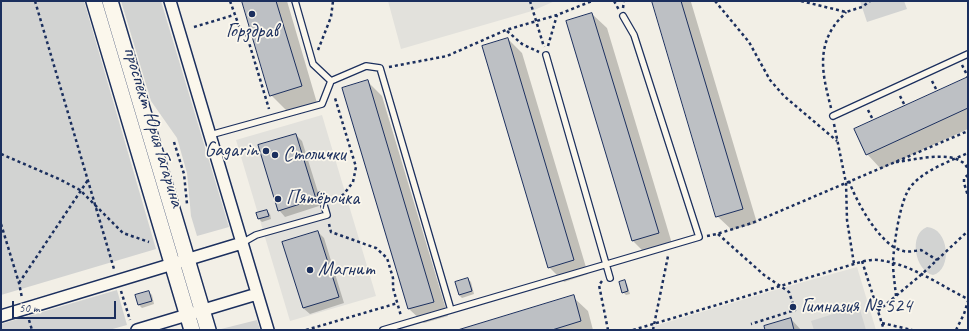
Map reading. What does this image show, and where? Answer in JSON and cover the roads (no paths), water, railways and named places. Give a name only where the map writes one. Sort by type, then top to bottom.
[{"type":"main road","name":"проспект Юрия Гагарина","points":[[94,1],[180,262]]},
{"type":"main road","name":"проспект Юрия Гагарина","points":[[110,1],[195,313],[208,330]]},
{"type":"main road","name":"проспект Юрия Гагарина","points":[[192,330],[195,313]]},
{"type":"street","points":[[170,1],[268,330]]},
{"type":"street","points":[[1,316],[242,243]]},
{"type":"street","points":[[137,330],[258,294]]},
{"type":"lane","points":[[295,1],[313,64],[331,80]]},
{"type":"lane","points":[[383,330],[699,237],[634,35],[623,16]]},
{"type":"lane","points":[[833,116],[968,54]]},
{"type":"lane","points":[[546,56],[610,275]]},
{"type":"lane","points":[[210,135],[322,104],[331,80],[366,66],[380,68],[450,310]]},
{"type":"lane","points":[[242,243],[256,235],[327,215],[321,195]]},
{"type":"place","name":"Горздрав","points":[[252,14]]},
{"type":"place","name":"Gagarin","points":[[266,151]]},
{"type":"place","name":"Столички","points":[[275,155]]},
{"type":"place","name":"Пятёрочка","points":[[278,199]]},
{"type":"place","name":"Магнит","points":[[310,270]]},
{"type":"place","name":"Гимназия № 524","points":[[793,307]]}]
